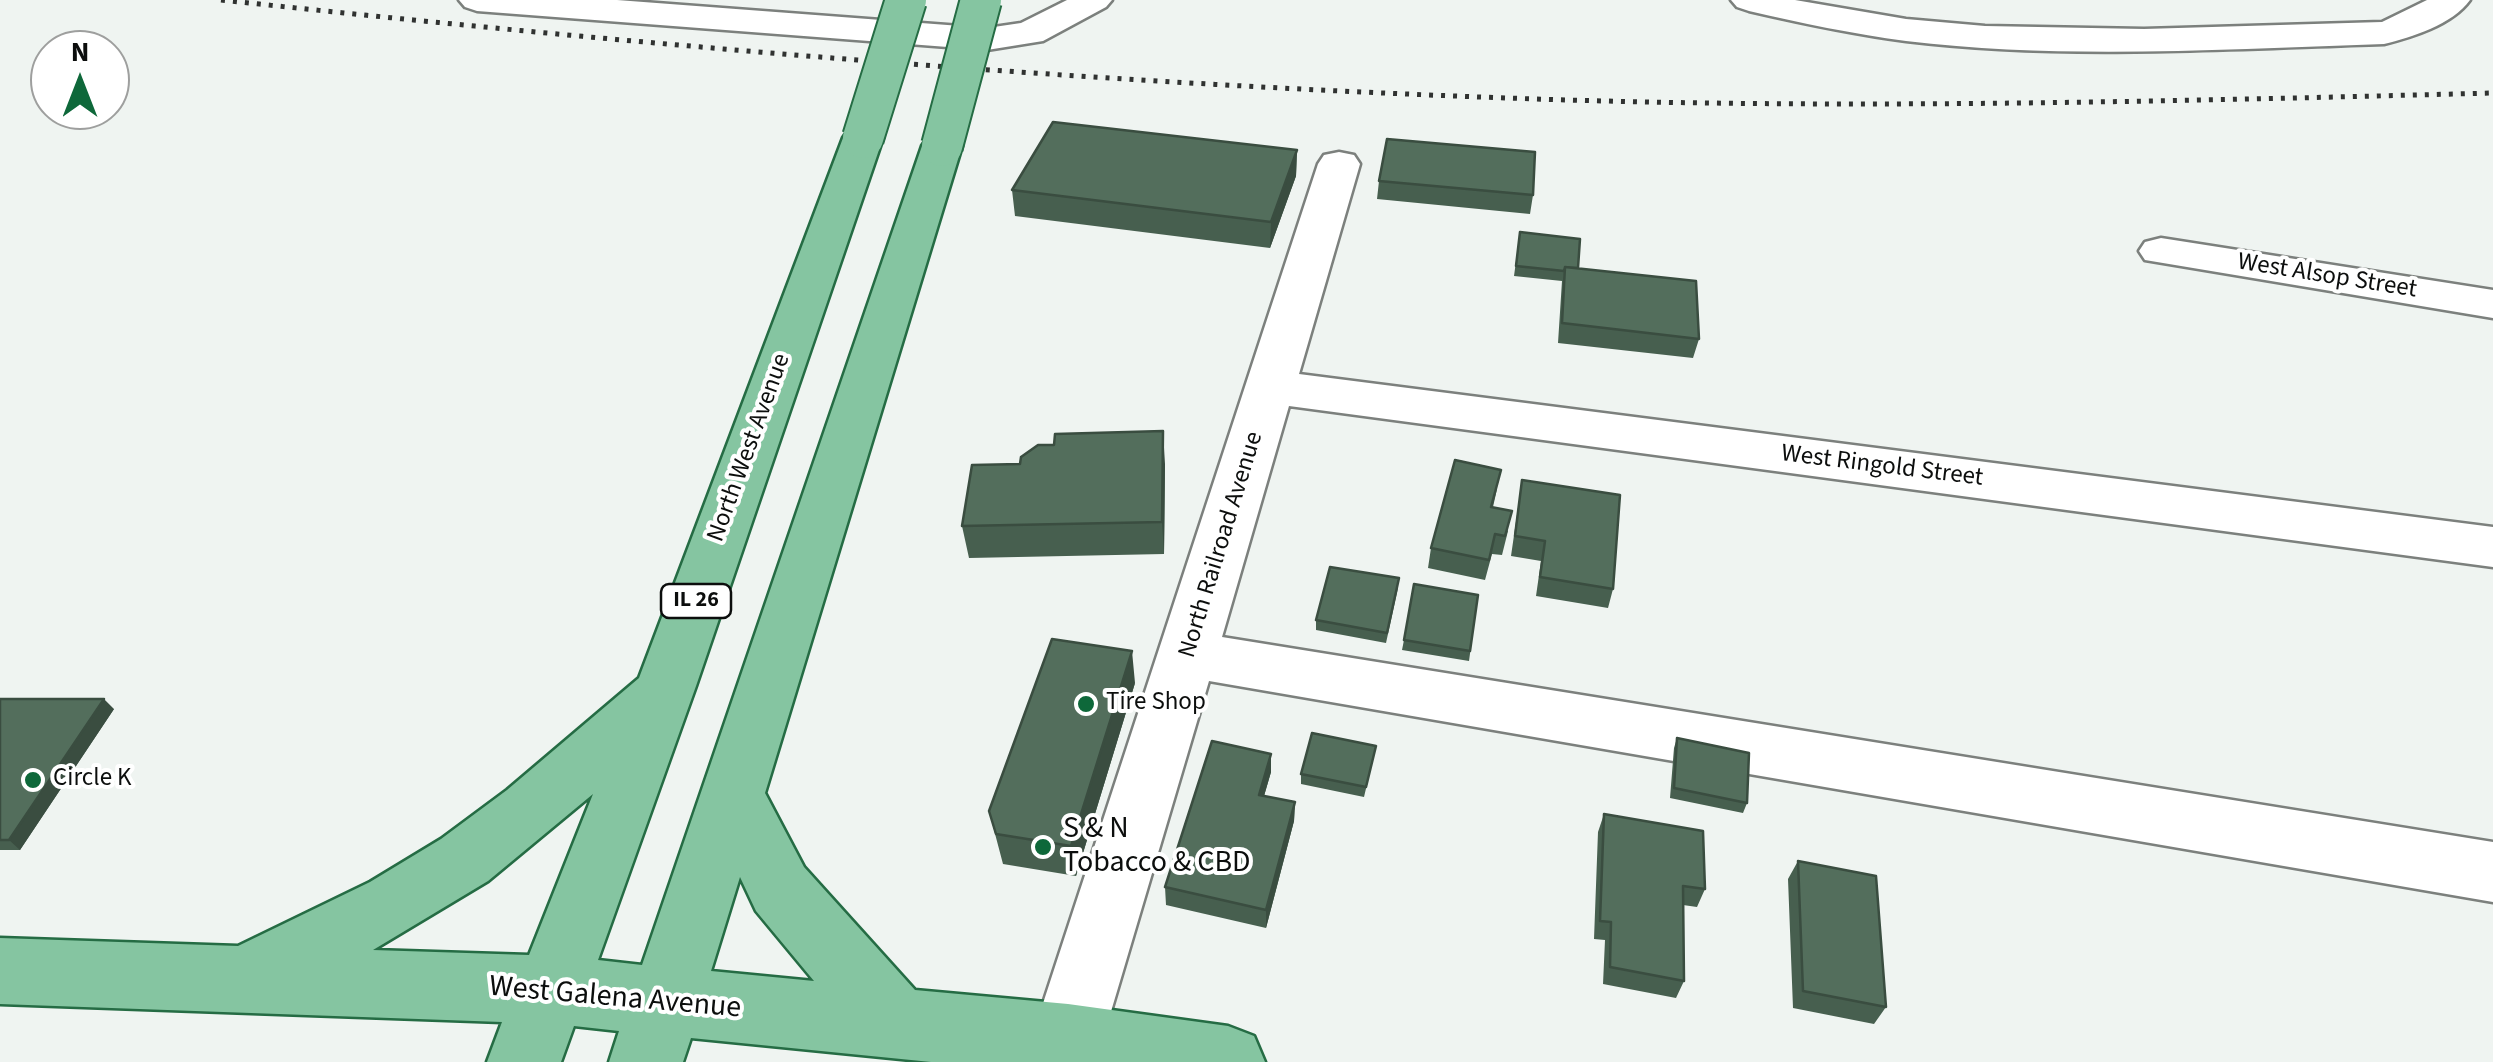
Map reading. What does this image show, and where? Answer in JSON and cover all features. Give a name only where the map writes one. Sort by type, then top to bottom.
[{"type":"main road","name":"North West Avenue","points":[[524,1062],[666,686],[862,138],[906,0]]},
{"type":"main road","points":[[657,1031],[942,146],[981,0]]},
{"type":"main road","points":[[240,980],[396,904],[506,830],[666,686]]},
{"type":"main road","points":[[731,792],[780,889],[898,1025]]},
{"type":"main road","name":"West Galena Avenue","points":[[0,970],[550,990],[657,1031],[898,1025],[1068,1040],[1228,1062]]},
{"type":"street","points":[[478,0],[675,8],[987,39],[1030,32],[1090,0]]},
{"type":"street","points":[[1749,0],[1813,18],[1991,40],[2384,32],[2408,26],[2452,0]]},
{"type":"street","name":"North Railroad Avenue","points":[[1068,1040],[1340,164]]},
{"type":"street","name":"West Alsop Street","points":[[2161,251],[2493,304]]},
{"type":"street","name":"West Ringold Street","points":[[1271,388],[2493,547]]},
{"type":"street","points":[[1188,654],[2493,872]]},
{"type":"building","points":[[1053,122],[1297,150],[1271,222],[1012,190]]},
{"type":"building","points":[[1387,139],[1535,152],[1533,195],[1379,181]]},
{"type":"building","points":[[1520,232],[1580,239],[1578,268],[1565,267],[1564,271],[1516,266]]},
{"type":"building","points":[[1565,267],[1696,281],[1699,339],[1562,323]]},
{"type":"building","points":[[1163,431],[1162,522],[962,526],[972,465],[1020,464],[1021,457],[1038,445],[1054,445],[1055,434]]},
{"type":"building","points":[[1455,460],[1501,470],[1491,507],[1512,511],[1505,536],[1495,534],[1489,560],[1431,548]]},
{"type":"building","points":[[1522,480],[1620,495],[1613,589],[1540,577],[1545,541],[1515,536]]},
{"type":"building","points":[[1330,567],[1399,578],[1387,633],[1316,620]]},
{"type":"building","points":[[1414,584],[1478,595],[1470,651],[1404,640]]},
{"type":"building","points":[[1052,639],[1132,651],[1071,846],[996,834],[989,811]]},
{"type":"building","name":"Circle K","points":[[0,699],[104,699],[9,840],[0,840]]},
{"type":"building","points":[[1312,733],[1376,746],[1366,787],[1301,774]]},
{"type":"building","points":[[1677,738],[1749,753],[1747,803],[1674,788]]},
{"type":"building","points":[[1212,741],[1271,754],[1259,795],[1295,802],[1266,910],[1165,887]]},
{"type":"building","points":[[1604,814],[1703,831],[1705,889],[1683,886],[1684,981],[1610,967],[1611,922],[1600,921]]},
{"type":"building","points":[[1798,861],[1876,876],[1886,1007],[1803,991]]},
{"type":"railway","points":[[221,0],[893,63],[1398,94],[1683,103],[1914,104],[2493,93]]},
{"type":"place","name":"Tire Shop","points":[[1086,704]]},
{"type":"place","name":"Circle K","points":[[33,780]]},
{"type":"place","name":"S & N Tobacco & CBD","points":[[1043,847]]}]
